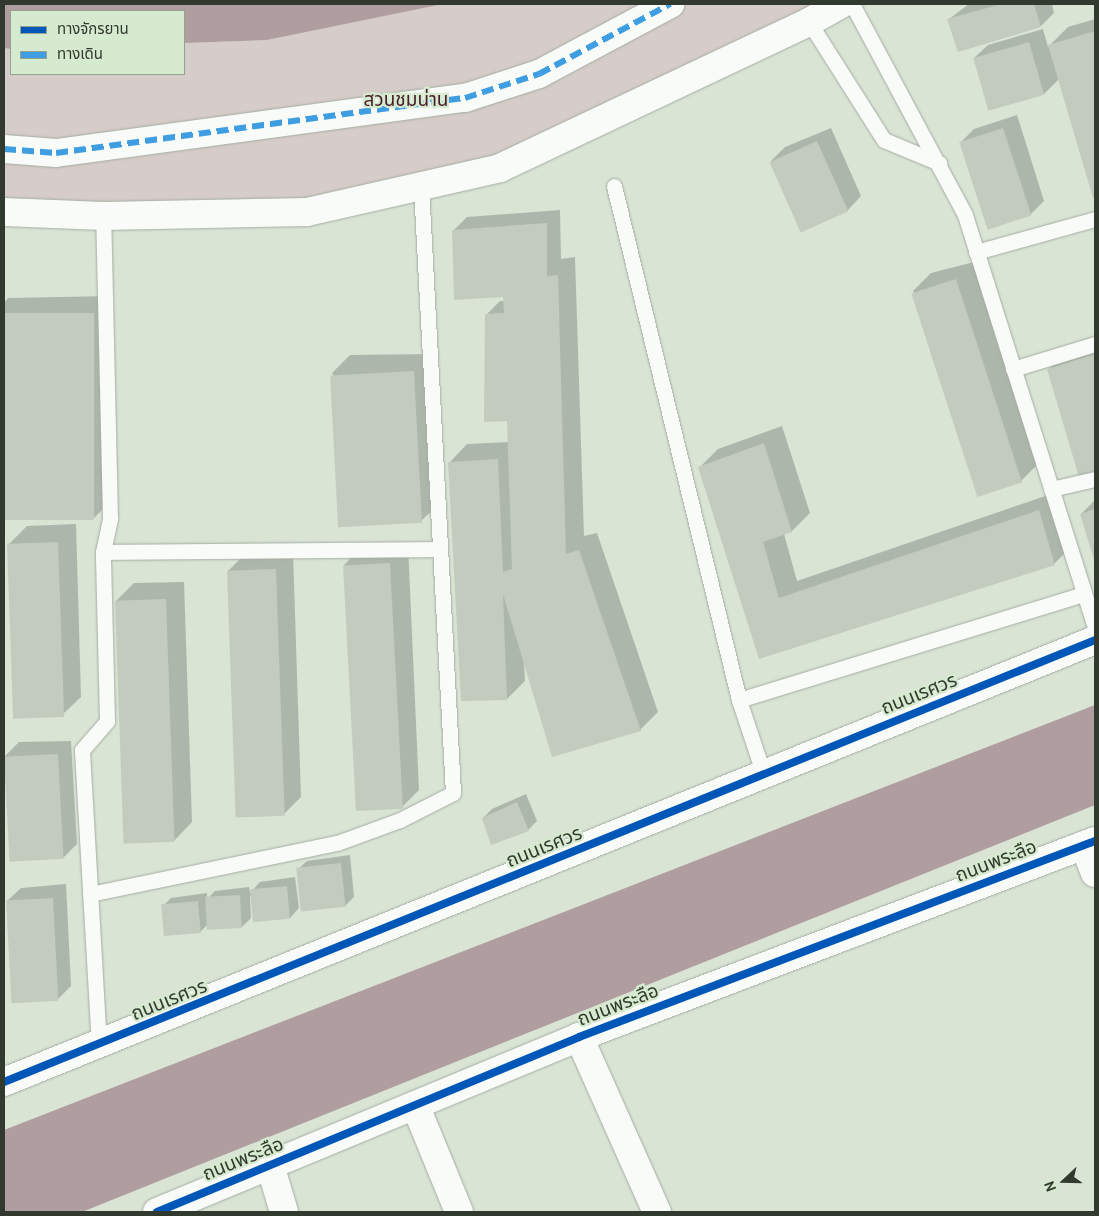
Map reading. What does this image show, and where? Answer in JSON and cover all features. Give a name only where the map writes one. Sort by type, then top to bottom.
[{"type":"street","points":[[4,149],[56,153],[465,98],[538,74],[670,4]]},
{"type":"street","points":[[4,212],[103,216],[307,212],[500,168],[809,22],[841,4]]},
{"type":"street","name":"ถนนเรศวร","points":[[4,1082],[99,1046],[1095,640]]},
{"type":"street","points":[[1090,843],[1095,874]]},
{"type":"street","name":"ถนนพระลือ","points":[[157,1212],[416,1107],[579,1038],[1090,843]]},
{"type":"street","points":[[579,1038],[657,1212]]},
{"type":"street","points":[[416,1107],[459,1212]]},
{"type":"street","points":[[270,1166],[284,1212]]},
{"type":"lane","points":[[852,4],[939,163],[965,215],[1095,628]]},
{"type":"lane","points":[[809,22],[884,140],[939,163]]},
{"type":"lane","points":[[90,894],[337,843],[400,820],[453,793],[421,186]]},
{"type":"lane","points":[[614,186],[739,700],[764,775]]},
{"type":"lane","points":[[99,1046],[82,750],[107,720],[103,552],[110,518],[103,216]]},
{"type":"lane","points":[[976,252],[1095,219]]},
{"type":"lane","points":[[1013,369],[1095,344]]},
{"type":"lane","points":[[1051,488],[1095,479]]},
{"type":"lane","points":[[103,552],[439,549]]},
{"type":"lane","points":[[739,700],[1084,594]]},
{"type":"green space","name":"สวนชมน่าน","points":[[443,4],[840,4],[500,168],[289,212],[4,210],[4,48],[10,49],[10,75],[185,75],[185,43],[267,40]]},
{"type":"shaded area","points":[[4,4],[443,4],[267,40],[185,43],[185,10],[10,10],[10,49],[4,48]]},
{"type":"shaded area","points":[[1095,705],[1095,805],[82,1212],[4,1212],[4,1130]]},
{"type":"building","points":[[1001,4],[1034,4],[1041,27],[958,52],[947,19]]},
{"type":"building","points":[[1095,31],[1095,198],[1093,198],[1048,45]]},
{"type":"building","points":[[1029,42],[1044,95],[988,111],[973,58]]},
{"type":"building","points":[[1003,128],[1031,215],[988,230],[959,142]]},
{"type":"building","points":[[817,141],[848,211],[801,232],[769,162]]},
{"type":"building","points":[[547,223],[547,276],[558,275],[566,554],[579,550],[641,731],[552,757],[503,594],[507,700],[461,701],[448,462],[498,459],[503,572],[512,569],[507,421],[484,422],[485,314],[504,313],[503,297],[454,300],[452,230]]},
{"type":"building","points":[[956,279],[1022,483],[977,497],[911,294]]},
{"type":"building","points":[[4,313],[94,313],[94,520],[4,520]]},
{"type":"building","points":[[1095,354],[1095,472],[1079,477],[1047,369]]},
{"type":"building","points":[[414,371],[422,523],[338,527],[330,375]]},
{"type":"building","points":[[764,443],[792,532],[763,542],[779,598],[1039,510],[1055,565],[759,659],[698,467]]},
{"type":"building","points":[[1095,509],[1095,563],[1080,514]]},
{"type":"building","points":[[58,542],[64,717],[13,719],[7,544]]},
{"type":"building","points":[[390,563],[403,809],[356,811],[343,565]]},
{"type":"building","points":[[276,569],[285,816],[236,818],[227,571]]},
{"type":"building","points":[[166,599],[174,842],[124,844],[115,601]]},
{"type":"building","points":[[58,754],[63,859],[10,862],[4,757]]},
{"type":"building","points":[[517,802],[529,831],[491,845],[482,818]]},
{"type":"building","points":[[341,863],[346,907],[301,911],[296,868]]},
{"type":"building","points":[[287,886],[290,919],[253,922],[250,889]]},
{"type":"building","points":[[240,895],[242,928],[207,930],[205,897]]},
{"type":"building","points":[[53,898],[58,1001],[11,1003],[6,900]]},
{"type":"building","points":[[198,901],[201,933],[164,936],[161,904]]},
{"type":"marked path","points":[[4,149],[56,153],[465,98],[539,74],[670,4]]},
{"type":"cycle path","points":[[4,1082],[1095,640]]},
{"type":"cycle path","points":[[157,1212],[579,1037],[1095,841]]}]
